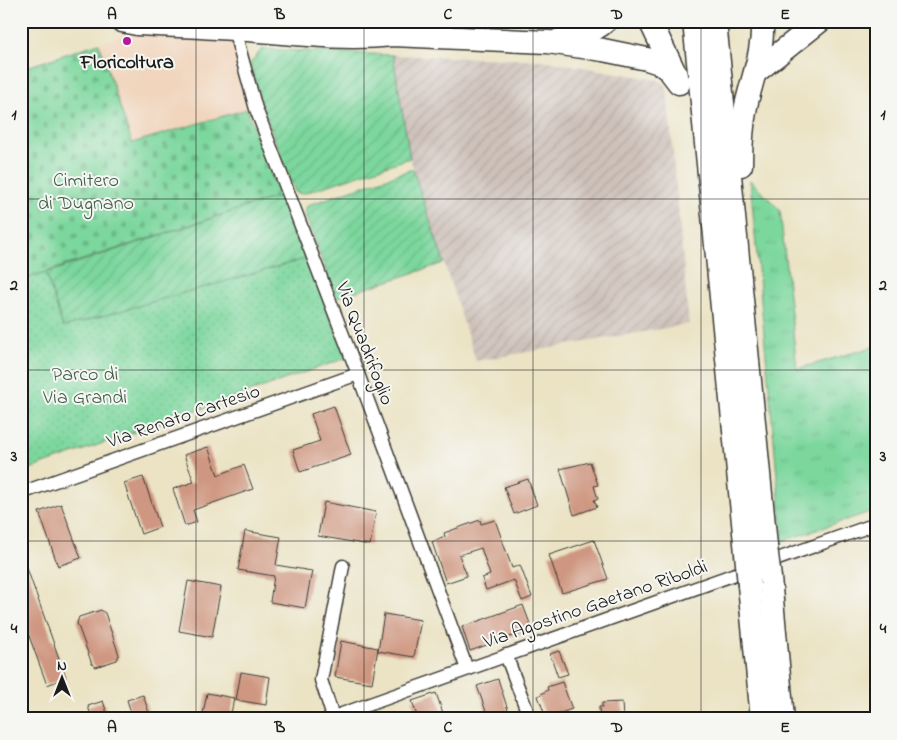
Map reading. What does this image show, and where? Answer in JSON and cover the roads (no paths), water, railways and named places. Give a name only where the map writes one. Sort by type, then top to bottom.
[{"type":"highway","points":[[122,21],[137,24],[321,36],[374,37],[393,35],[548,42],[647,59],[659,63],[669,70],[679,83]]},
{"type":"highway","points":[[371,21],[393,35]]},
{"type":"highway","points":[[548,42],[575,38],[594,30],[606,21]]},
{"type":"highway","points":[[650,21],[684,94],[689,116],[698,186],[712,204]]},
{"type":"highway","points":[[694,21],[712,204],[756,550],[770,578],[783,719]]},
{"type":"highway","points":[[715,21],[742,296],[756,550],[749,585],[762,719]]},
{"type":"highway","points":[[742,296],[741,141],[746,106],[756,72],[762,21]]},
{"type":"highway","points":[[756,72],[820,21]]},
{"type":"street","name":"Via Quadrifoglio","points":[[234,29],[256,109],[358,374],[466,669]]},
{"type":"street","name":"Via Renato Cartesio","points":[[21,493],[358,374]]},
{"type":"street","name":"Via Agostino Gaetano Riboldi","points":[[331,718],[876,524]]},
{"type":"street","points":[[331,718],[321,680],[342,566]]},
{"type":"street","points":[[506,655],[530,719]]},
{"type":"place","name":"Floricoltura","points":[[127,41]]},
{"type":"park label","name":"Cimitero di Dugnano","points":[[86,190]]},
{"type":"park label","name":"Parco di Via Grandi","points":[[85,384]]}]
